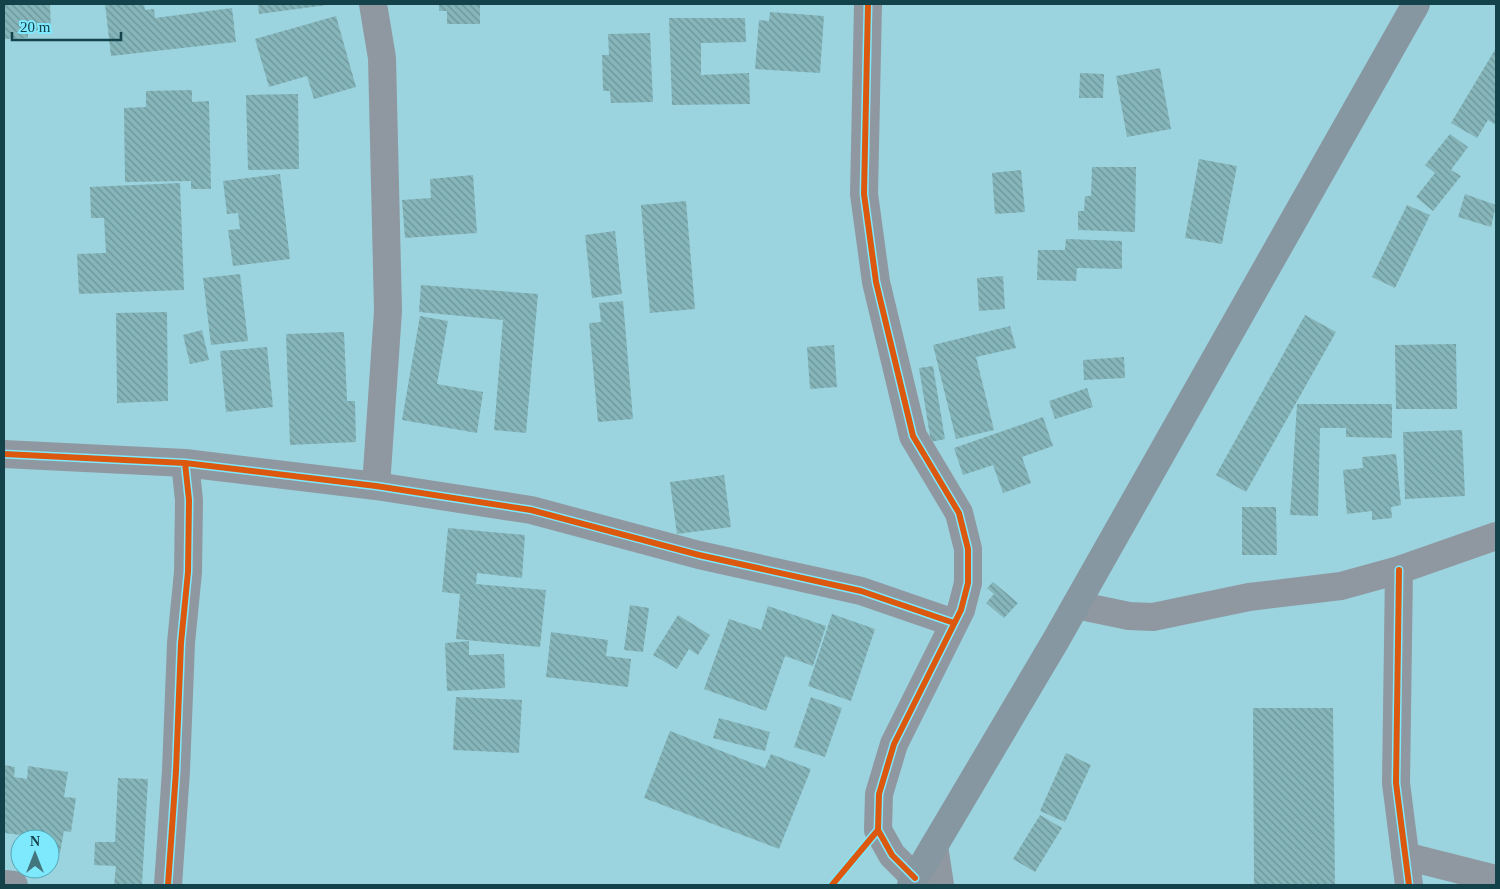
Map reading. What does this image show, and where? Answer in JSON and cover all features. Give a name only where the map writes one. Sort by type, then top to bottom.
[{"type":"main road","points":[[922,883],[934,846],[1076,605],[1416,4]]},
{"type":"street","points":[[373,4],[382,58],[388,311],[376,486]]},
{"type":"street","points":[[868,4],[864,194],[872,253],[892,356],[913,436],[959,513],[968,549],[968,583],[961,610],[894,744],[878,794],[878,830],[892,855],[922,883]]},
{"type":"street","points":[[4,454],[185,463],[376,486],[531,510],[699,555],[861,591],[954,623]]},
{"type":"street","points":[[168,885],[176,771],[181,643],[188,572],[189,500],[185,463]]},
{"type":"street","points":[[1076,605],[1129,616],[1153,617],[1249,597],[1341,586],[1400,570],[1496,536]]},
{"type":"street","points":[[1400,570],[1396,783],[1409,885]]},
{"type":"street","points":[[1405,856],[1496,879]]},
{"type":"street","points":[[4,884],[14,885]]},
{"type":"building","points":[[4,4],[50,4],[51,30],[28,31],[28,38],[4,39]]},
{"type":"building","points":[[105,4],[144,4],[145,10],[154,9],[155,18],[232,8],[236,42],[111,56]]},
{"type":"building","points":[[258,4],[327,4],[327,5],[259,14]]},
{"type":"building","points":[[439,4],[480,4],[480,24],[447,24],[447,11],[439,11]]},
{"type":"building","points":[[770,12],[824,16],[820,73],[755,69],[759,20],[769,21]]},
{"type":"building","points":[[336,16],[356,87],[314,99],[307,76],[269,87],[255,39]]},
{"type":"building","points":[[669,18],[745,18],[746,42],[701,43],[701,75],[749,73],[750,104],[672,105]]},
{"type":"building","points":[[650,33],[653,102],[611,103],[610,91],[603,91],[602,55],[609,55],[608,34]]},
{"type":"building","points":[[1496,48],[1496,125],[1488,120],[1477,138],[1451,123]]},
{"type":"building","points":[[1160,68],[1171,129],[1127,137],[1116,76]]},
{"type":"building","points":[[1080,73],[1104,74],[1103,98],[1079,98]]},
{"type":"building","points":[[192,90],[192,102],[209,101],[211,189],[191,189],[191,181],[125,182],[124,108],[146,107],[146,91]]},
{"type":"building","points":[[298,94],[299,169],[248,170],[246,95]]},
{"type":"building","points":[[1450,134],[1468,147],[1451,170],[1461,176],[1433,211],[1416,197],[1435,173],[1425,165]]},
{"type":"building","points":[[1199,159],[1237,166],[1222,244],[1185,238]]},
{"type":"building","points":[[1092,167],[1136,167],[1135,232],[1078,230],[1078,211],[1084,211],[1085,196],[1091,196]]},
{"type":"building","points":[[1021,170],[1025,212],[995,214],[992,173]]},
{"type":"building","points":[[280,174],[290,259],[233,266],[228,230],[240,229],[238,213],[227,214],[223,181]]},
{"type":"building","points":[[473,175],[477,233],[405,238],[402,200],[431,198],[430,179]]},
{"type":"building","points":[[180,183],[184,290],[79,294],[77,254],[106,253],[104,218],[91,218],[90,187]]},
{"type":"building","points":[[1465,194],[1496,205],[1491,227],[1458,217]]},
{"type":"building","points":[[686,201],[695,309],[650,313],[641,205]]},
{"type":"building","points":[[1407,205],[1430,215],[1395,288],[1372,277]]},
{"type":"building","points":[[615,231],[622,294],[592,298],[585,235]]},
{"type":"building","points":[[1066,239],[1122,241],[1122,269],[1077,268],[1076,281],[1037,280],[1038,250],[1065,250]]},
{"type":"building","points":[[240,274],[248,341],[211,345],[203,278]]},
{"type":"building","points":[[1003,276],[1005,309],[979,311],[977,278]]},
{"type":"building","points":[[421,285],[538,294],[526,433],[494,430],[503,320],[419,312]]},
{"type":"building","points":[[623,301],[633,419],[598,422],[589,323],[601,322],[599,303]]},
{"type":"building","points":[[167,312],[168,401],[117,403],[116,313]]},
{"type":"building","points":[[1305,315],[1336,332],[1246,492],[1216,475]]},
{"type":"building","points":[[420,316],[448,321],[437,384],[483,392],[477,433],[402,420]]},
{"type":"building","points":[[1010,326],[1016,348],[976,357],[994,430],[956,439],[933,345]]},
{"type":"building","points":[[202,330],[209,360],[190,364],[183,335]]},
{"type":"building","points":[[344,332],[347,401],[355,401],[356,442],[290,445],[286,334]]},
{"type":"building","points":[[1456,344],[1457,409],[1396,409],[1395,345]]},
{"type":"building","points":[[834,345],[837,387],[810,389],[807,347]]},
{"type":"building","points":[[267,347],[273,407],[226,412],[220,351]]},
{"type":"building","points":[[1124,357],[1125,378],[1084,380],[1083,360]]},
{"type":"building","points":[[933,366],[945,439],[931,442],[919,368]]},
{"type":"building","points":[[1087,388],[1093,407],[1055,419],[1049,401]]},
{"type":"building","points":[[1297,404],[1392,404],[1392,438],[1346,437],[1346,428],[1320,428],[1318,516],[1290,515]]},
{"type":"building","points":[[1043,417],[1053,446],[1022,457],[1031,483],[1003,493],[993,465],[963,475],[954,448]]},
{"type":"building","points":[[1462,430],[1465,496],[1405,499],[1403,432]]},
{"type":"building","points":[[1396,454],[1401,505],[1391,507],[1392,518],[1372,520],[1372,511],[1347,514],[1343,470],[1363,468],[1362,457]]},
{"type":"building","points":[[724,475],[731,527],[677,534],[670,482]]},
{"type":"building","points":[[1242,507],[1276,507],[1277,555],[1242,555]]},
{"type":"building","points":[[448,528],[525,535],[522,578],[477,573],[476,584],[546,590],[540,647],[456,639],[460,594],[442,592]]},
{"type":"building","points":[[993,582],[1018,603],[1004,618],[986,603],[994,594],[987,588]]},
{"type":"building","points":[[630,605],[649,608],[643,652],[624,650]]},
{"type":"building","points":[[768,606],[826,626],[813,666],[785,656],[766,711],[704,689],[729,619],[761,630]]},
{"type":"building","points":[[832,614],[875,629],[851,701],[808,686]]},
{"type":"building","points":[[678,615],[710,635],[698,655],[689,649],[677,669],[653,655]]},
{"type":"building","points":[[551,632],[608,640],[606,656],[631,659],[628,687],[546,677]]},
{"type":"building","points":[[469,641],[469,655],[504,654],[505,688],[447,691],[445,643]]},
{"type":"building","points":[[456,697],[522,700],[519,753],[453,750]]},
{"type":"building","points":[[811,697],[842,708],[825,757],[794,747]]},
{"type":"building","points":[[1253,708],[1333,708],[1335,885],[1254,885]]},
{"type":"building","points":[[719,718],[770,732],[765,751],[713,738]]},
{"type":"building","points":[[670,731],[765,768],[771,754],[811,769],[779,849],[644,798]]},
{"type":"building","points":[[1066,753],[1091,765],[1065,822],[1040,811]]},
{"type":"building","points":[[4,765],[15,767],[14,777],[27,779],[28,766],[68,772],[64,797],[76,798],[71,832],[64,831],[60,853],[60,829],[10,829],[10,834],[4,833]]},
{"type":"building","points":[[118,778],[148,779],[142,885],[114,885],[116,866],[94,865],[95,842],[115,842]]},
{"type":"building","points":[[1040,815],[1062,828],[1035,872],[1013,859]]},
{"type":"cycle path","points":[[868,4],[864,194],[876,282],[913,436],[959,513],[968,549],[968,583],[961,610],[894,744],[879,794],[878,830],[892,855],[915,878]]},
{"type":"cycle path","points":[[4,454],[185,463],[376,486],[531,510],[699,555],[861,591],[954,623]]},
{"type":"cycle path","points":[[168,885],[176,771],[181,643],[188,572],[189,500],[185,463]]},
{"type":"cycle path","points":[[1399,570],[1396,783],[1409,885]]},
{"type":"cycle path","points":[[832,885],[878,830]]}]
